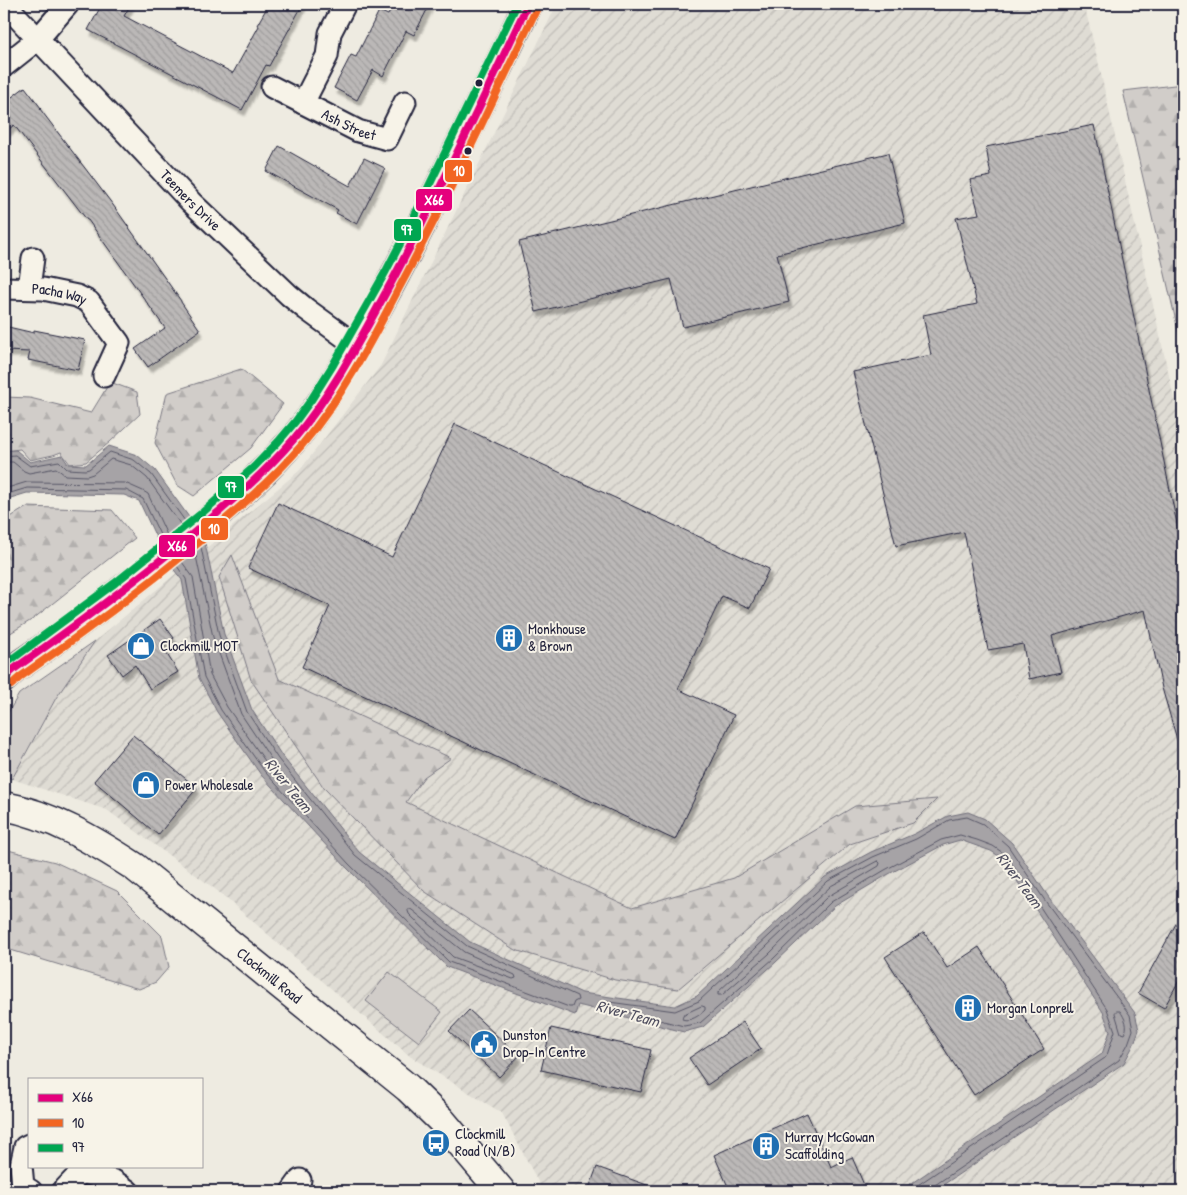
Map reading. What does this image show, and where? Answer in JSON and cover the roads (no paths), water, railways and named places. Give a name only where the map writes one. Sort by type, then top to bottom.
[{"type":"street","name":"Teemers Drive","points":[[5,4],[191,202],[289,295],[357,346]]},
{"type":"street","points":[[4,66],[38,38],[68,4]]},
{"type":"street","name":"Ash Street","points":[[303,103],[327,56],[330,33],[345,4]]},
{"type":"street","points":[[4,678],[128,586],[221,510],[286,449],[327,395],[357,346],[393,280],[491,84],[528,4]]},
{"type":"street","name":"Ash Street","points":[[272,87],[358,131],[387,139],[406,102]]},
{"type":"street","points":[[30,288],[33,258]]},
{"type":"street","name":"Pacha Way","points":[[4,288],[43,289],[78,296],[88,302],[119,343],[104,376]]},
{"type":"street","name":"Clockmill Road","points":[[4,806],[56,823],[107,849],[135,867],[408,1088],[441,1120],[501,1191]]},
{"type":"street","points":[[28,1146],[25,1147],[21,1165],[23,1186],[31,1191]]},
{"type":"street","points":[[63,1191],[82,1172],[114,1181],[128,1191]]},
{"type":"water","name":"River Team","points":[[109,446],[137,455],[155,470],[204,538],[224,634],[252,710],[282,756],[359,852],[470,942],[582,993],[675,1006],[697,996],[825,877],[871,852],[914,834],[948,816],[968,812],[985,819],[1012,843],[1050,899],[1135,1013],[1139,1030],[1124,1063],[934,1191],[900,1191],[1102,1054],[1110,1031],[1103,1012],[1002,858],[991,851],[960,840],[943,845],[835,906],[703,1027],[684,1032],[578,1005],[575,1015],[447,967],[346,867],[261,775],[217,712],[199,678],[182,580],[167,561],[139,501],[124,495],[27,493],[4,500],[4,451],[16,450],[30,462],[62,455],[68,464],[86,465]]},
{"type":"place","name":"Monkhouse & Brown","points":[[509,638]]},
{"type":"place","name":"Clockmill MOT","points":[[141,646]]},
{"type":"place","name":"Power Wholesale","points":[[146,785]]},
{"type":"place","name":"Morgan Lonprell","points":[[968,1008]]},
{"type":"place","name":"Dunston Drop-In Centre","points":[[484,1044]]},
{"type":"place","name":"Clockmill Road (N/B)","points":[[436,1143]]},
{"type":"place","name":"Murray McGowan Scaffolding","points":[[766,1146]]}]
